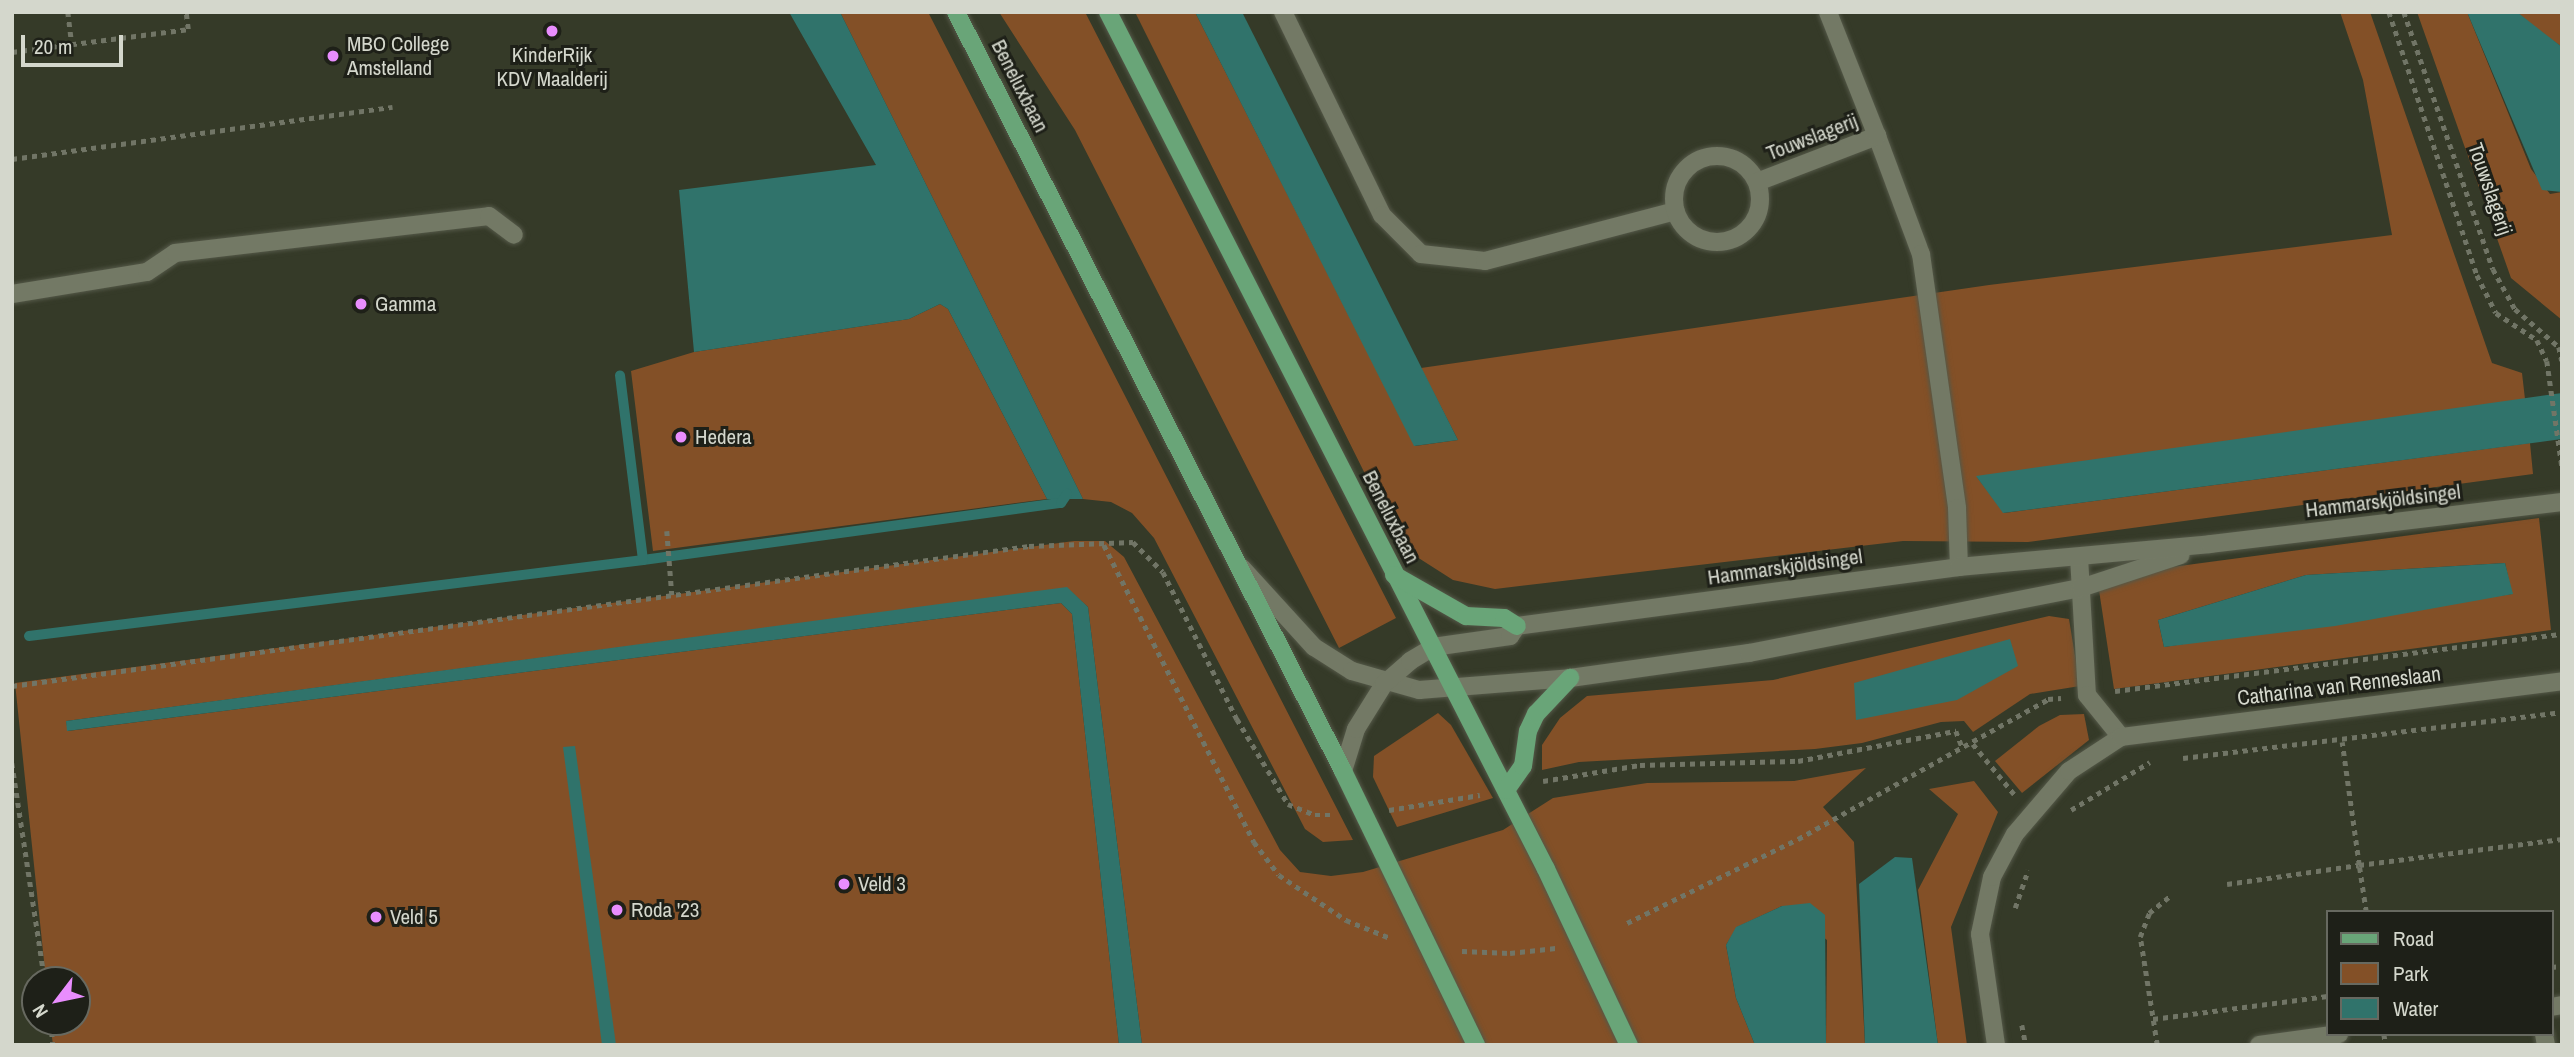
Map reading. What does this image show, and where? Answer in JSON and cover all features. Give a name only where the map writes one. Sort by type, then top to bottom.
[{"type":"main road","name":"Beneluxbaan","points":[[956,12],[1228,552],[1343,771],[1476,1045]]},
{"type":"main road","name":"Beneluxbaan","points":[[1108,12],[1506,790],[1629,1045]]},
{"type":"main road","points":[[1394,575],[1466,616],[1504,618],[1517,626]]},
{"type":"main road","points":[[1506,790],[1523,766],[1528,731],[1536,714],[1570,677]]},
{"type":"street","points":[[1283,12],[1382,215],[1421,254],[1485,261],[1676,211]]},
{"type":"street","name":"Touwslagerij","points":[[1757,182],[1877,136],[1828,12]]},
{"type":"street","points":[[1877,136],[1922,254],[1957,508],[1959,567]]},
{"type":"street","name":"Touwslagerij","points":[[1708,156],[1737,161],[1757,182],[1757,215],[1745,231],[1727,241],[1701,239],[1684,227],[1676,211],[1674,196],[1680,175],[1708,156]]},
{"type":"street","points":[[12,294],[147,272],[175,253],[489,216],[514,236]]},
{"type":"street","name":"Hammarskjöldsingel","points":[[1343,771],[1356,729],[1384,684],[1433,647],[1510,636],[1517,626],[1959,567],[2210,544],[2562,502]]},
{"type":"street","name":"Hammarskjöldsingel","points":[[1228,552],[1314,647],[1352,671],[1384,684],[1419,690],[1570,677],[1749,653],[2081,588],[2210,544]]},
{"type":"street","points":[[2079,557],[2087,695],[2121,737]]},
{"type":"street","name":"Catharina van Renneslaan","points":[[1996,1045],[1980,934],[1992,877],[2014,834],[2033,817],[2069,771],[2121,737],[2562,681]]},
{"type":"street","points":[[2259,1045],[2326,1036]]},
{"type":"path","points":[[68,12],[72,44]]},
{"type":"path","points":[[12,52],[188,29],[186,12]]},
{"type":"path","points":[[2389,12],[2477,275],[2497,313],[2537,340],[2547,360],[2562,467]]},
{"type":"path","name":"Touwslagerij","points":[[2404,12],[2493,269],[2515,309],[2549,336],[2558,346],[2562,361]]},
{"type":"path","points":[[12,159],[392,107]]},
{"type":"path","points":[[667,531],[672,595]]},
{"type":"path","points":[[12,686],[1029,546],[1104,545],[1254,842],[1290,883],[1346,920],[1390,937]]},
{"type":"path","points":[[1627,923],[1798,839],[1973,744],[2048,699],[2562,634]]},
{"type":"path","points":[[2337,709],[2366,910]]},
{"type":"path","points":[[2173,760],[2562,712]]},
{"type":"path","points":[[1973,744],[2033,817]]},
{"type":"path","points":[[2061,819],[2147,762],[2160,761]]},
{"type":"path","points":[[12,762],[43,966]]},
{"type":"path","points":[[2227,884],[2562,839]]},
{"type":"path","points":[[2013,911],[2031,861]]},
{"type":"path","points":[[2157,1045],[2140,937],[2149,914],[2171,895]]},
{"type":"path","points":[[1462,951],[1510,953],[1557,948]]},
{"type":"path","points":[[2153,1019],[2326,996]]},
{"type":"path","points":[[2021,1020],[2026,1045]]},
{"type":"green space","points":[[840,12],[928,12],[1353,840],[1323,842],[1305,829],[1154,538],[1132,513],[1111,502],[1083,499]]},
{"type":"green space","points":[[999,12],[1085,12],[1396,618],[1339,648],[1075,130]]},
{"type":"green space","points":[[1135,12],[1195,12],[1415,446],[1458,440],[1421,368],[1989,285],[2392,235],[2363,80],[2340,12],[2370,12],[2492,363],[2522,373],[2525,399],[1977,477],[2004,513],[2530,443],[2533,474],[2028,542],[1903,541],[1495,589],[1453,580],[1417,557],[1381,506]]},
{"type":"green space","points":[[2417,12],[2467,12],[2531,169],[2550,194],[2562,192],[2562,320],[2511,278]]},
{"type":"green space","points":[[2517,12],[2562,12],[2562,47],[2535,28]]},
{"type":"green space","points":[[940,304],[948,309],[1047,499],[653,551],[631,371],[694,352],[909,319]]},
{"type":"green space","points":[[2539,518],[2551,630],[2114,689],[2097,577]],"holes":[[[2505,563],[2512,594],[2164,647],[2158,620],[2306,575]]]},
{"type":"green space","points":[[1074,541],[1105,541],[1124,557],[1280,850],[1300,872],[1331,876],[1363,872],[1503,830],[1553,798],[1647,783],[1794,781],[1866,768],[1823,807],[1854,842],[1865,1045],[1826,1045],[1827,940],[1782,906],[1737,927],[1726,945],[1736,998],[1755,1045],[1142,1045],[1088,607],[1067,588],[66,721],[68,731],[1061,603],[1072,614],[1119,1045],[53,1045],[52,1036],[91,1036],[91,966],[45,966],[15,683]]},
{"type":"green space","points":[[2049,616],[2069,619],[2080,686],[2030,694],[1973,732],[1964,721],[1941,722],[1862,743],[1815,749],[1579,762],[1542,770],[1542,745],[1560,718],[1587,696],[1773,680]]},
{"type":"green space","points":[[1438,713],[1451,725],[1493,798],[1397,827],[1373,777],[1374,756]]},
{"type":"green space","points":[[2084,714],[2089,740],[2022,793],[1995,761],[2039,726],[2060,715]]},
{"type":"green space","points":[[1974,781],[1998,812],[1951,927],[1967,1045],[1938,1045],[1918,890],[1958,814],[1929,789]]},
{"type":"water","points":[[789,12],[840,12],[1083,499],[1047,499],[948,309],[940,304],[909,319],[694,352],[679,190],[876,165]]},
{"type":"water","points":[[1195,12],[1242,12],[1458,440],[1414,446]]},
{"type":"water","points":[[2467,12],[2517,12],[2562,47],[2562,192],[2542,190]]},
{"type":"water","points":[[2562,393],[2562,439],[2003,513],[1976,476]]},
{"type":"water","points":[[2505,563],[2513,594],[2335,626],[2164,647],[2158,620],[2306,575]]},
{"type":"water","points":[[1067,587],[1088,607],[1142,1045],[1119,1045],[1072,614],[1061,603],[67,731],[66,721]]},
{"type":"water","points":[[2010,639],[2018,666],[1957,700],[1856,720],[1854,683]]},
{"type":"water","points":[[575,746],[616,1045],[602,1045],[563,747]]},
{"type":"water","points":[[1895,857],[1912,858],[1938,1045],[1865,1045],[1859,884]]},
{"type":"water","points":[[1810,903],[1825,915],[1826,1045],[1755,1045],[1736,998],[1726,945],[1736,927],[1782,906]]},
{"type":"waterway","points":[[29,636],[643,560],[620,375]]},
{"type":"waterway","points":[[643,560],[1061,503],[1067,494]]},
{"type":"place","name":"KinderRijk KDV Maalderij","points":[[552,31]]},
{"type":"place","name":"MBO College Amstelland","points":[[333,56]]},
{"type":"place","name":"Gamma","points":[[361,304]]},
{"type":"place","name":"Hedera","points":[[681,437]]},
{"type":"place","name":"Veld 3","points":[[844,884]]},
{"type":"place","name":"Roda '23","points":[[617,910]]},
{"type":"place","name":"Veld 5","points":[[376,917]]}]
